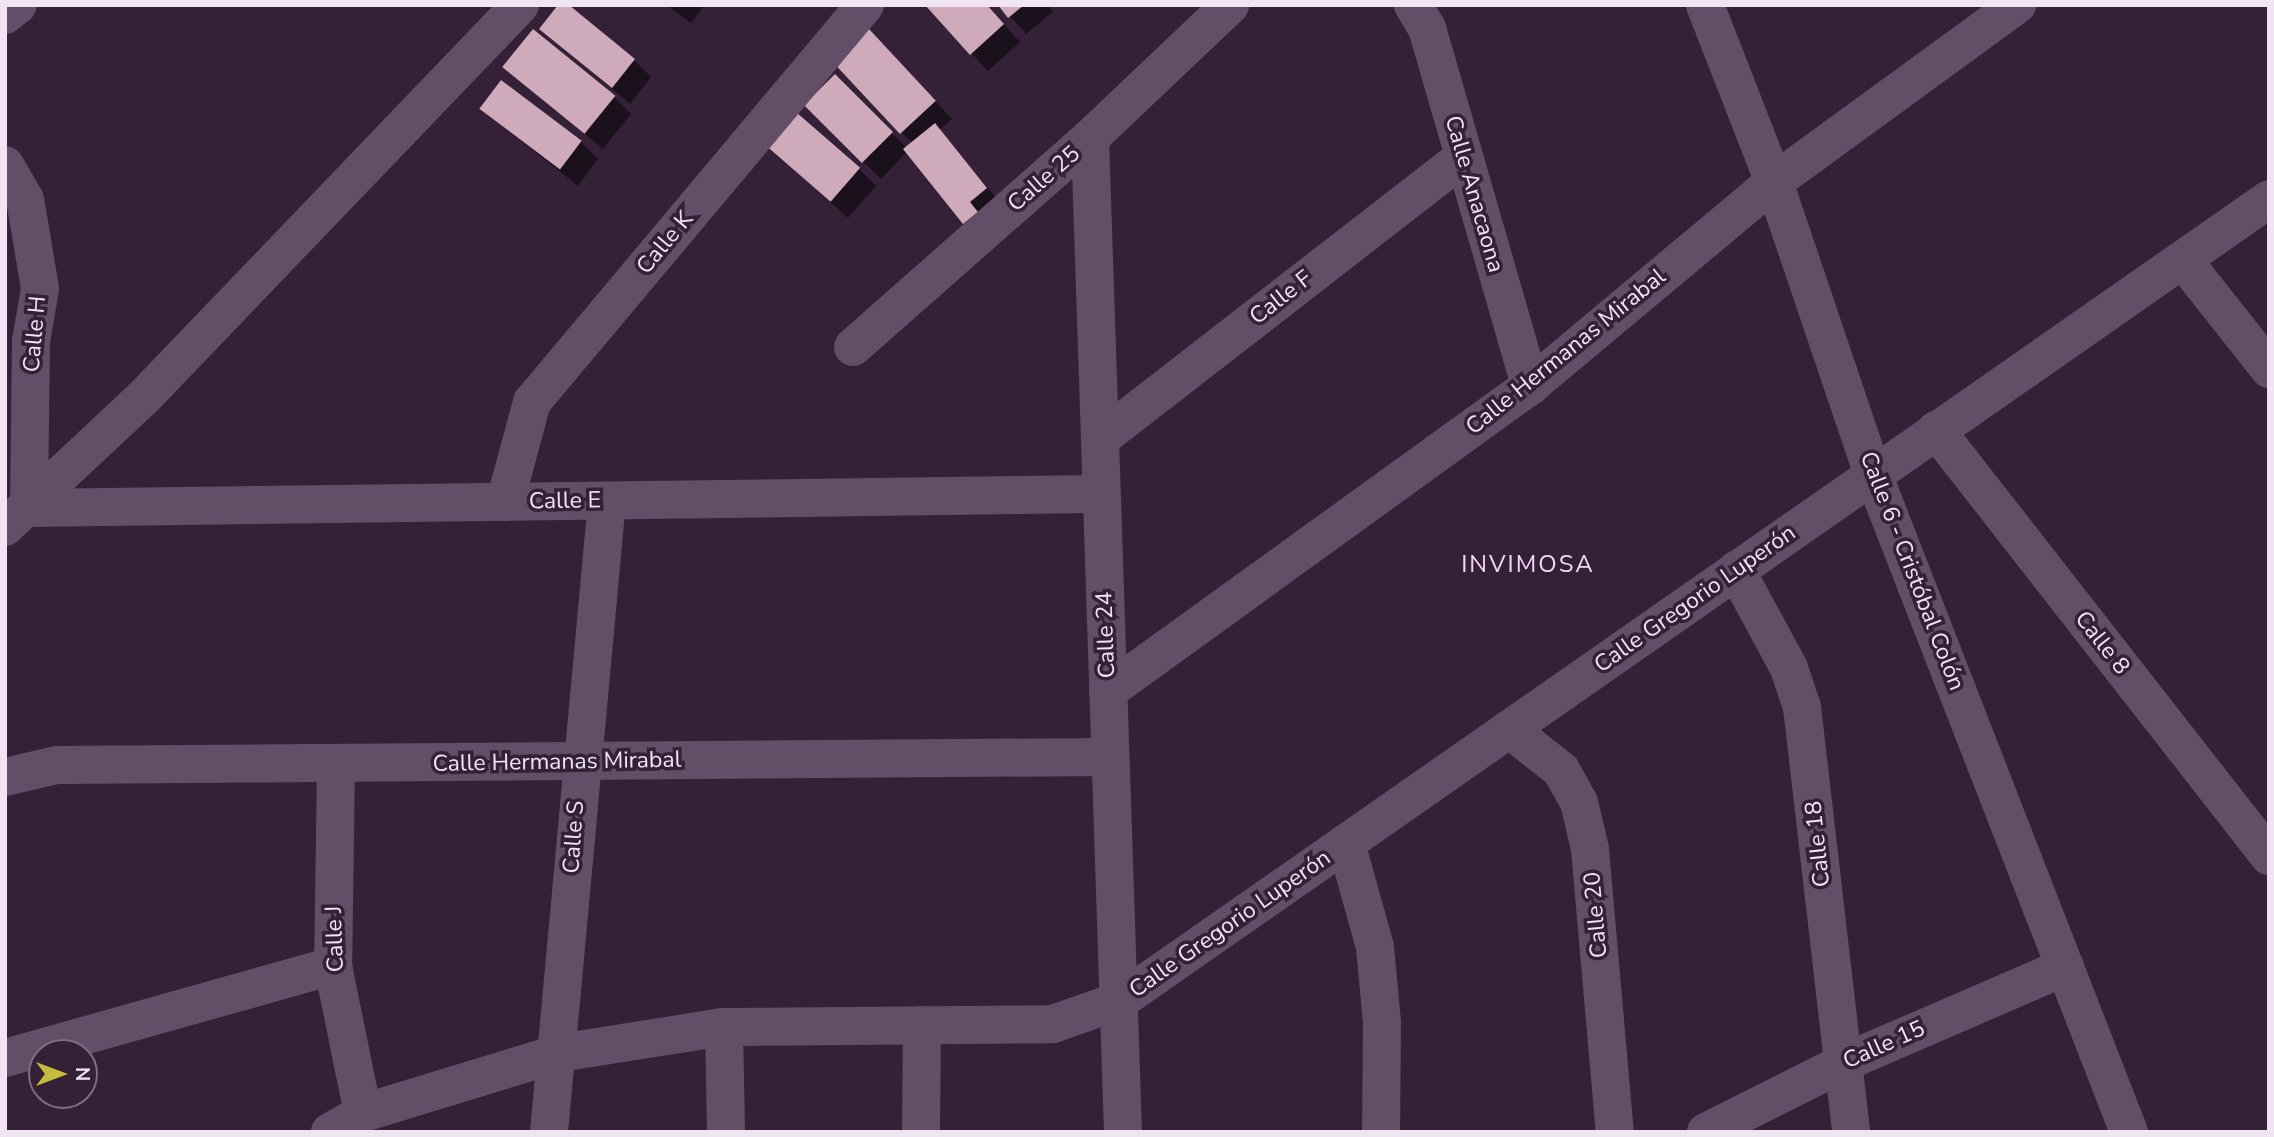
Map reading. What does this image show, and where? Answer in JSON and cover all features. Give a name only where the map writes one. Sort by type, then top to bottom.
[{"type":"street","points":[[5,15],[18,5]]},
{"type":"street","points":[[17,518],[144,397],[520,5]]},
{"type":"street","name":"Calle K","points":[[505,502],[532,402],[865,5]]},
{"type":"street","name":"Calle 25","points":[[853,347],[1090,138],[1230,5]]},
{"type":"street","name":"Calle Anacaona","points":[[1413,5],[1427,28],[1462,158],[1530,386]]},
{"type":"street","name":"Calle 6 - Cristóbal Colón","points":[[1705,5],[1774,182],[1873,474],[2129,1132]]},
{"type":"street","name":"Calle Hermanas Mirabal","points":[[1108,691],[1530,386],[1774,182],[2017,5]]},
{"type":"street","name":"Calle 24","points":[[1090,138],[1110,757],[1121,1000],[1123,1132]]},
{"type":"street","name":"Calle F","points":[[1100,439],[1462,158]]},
{"type":"street","name":"Calle H","points":[[5,165],[25,199],[40,289],[18,344],[17,518]]},
{"type":"street","name":"Calle Gregorio Luperón","points":[[330,1132],[363,1113],[559,1054],[724,1027],[1054,1024],[1121,1000],[2269,199]]},
{"type":"street","points":[[2183,260],[2269,369]]},
{"type":"street","name":"Calle 8","points":[[1936,430],[2269,856]]},
{"type":"street","name":"Calle E","points":[[17,518],[505,502],[1101,494]]},
{"type":"street","name":"Calle S","points":[[549,1132],[559,1054],[580,761],[607,500]]},
{"type":"street","name":"Calle 18","points":[[1736,570],[1789,668],[1802,707],[1851,1132]]},
{"type":"street","name":"Calle 20","points":[[1509,729],[1561,770],[1579,802],[1590,849],[1615,1132]]},
{"type":"street","name":"Calle Hermanas Mirabal","points":[[5,776],[58,765],[1110,757]]},
{"type":"street","name":"Calle J","points":[[336,764],[333,966],[363,1113]]},
{"type":"street","points":[[1346,843],[1375,947],[1382,1023],[1381,1132]]},
{"type":"street","points":[[5,1058],[333,966]]},
{"type":"street","name":"Calle 15","points":[[1706,1132],[1843,1063],[2065,967]]},
{"type":"street","points":[[921,1132],[922,1025]]},
{"type":"street","points":[[724,1027],[726,1132]]},
{"type":"building","points":[[558,5],[569,5],[635,59],[612,88],[539,29]]},
{"type":"building","points":[[925,5],[987,5],[1004,24],[970,55]]},
{"type":"building","points":[[998,5],[1024,5],[1008,18]]},
{"type":"building","points":[[533,29],[615,96],[585,134],[502,67]]},
{"type":"building","points":[[869,29],[936,101],[900,134],[833,62]]},
{"type":"building","points":[[835,74],[893,132],[862,163],[804,105]]},
{"type":"building","points":[[501,80],[582,141],[560,170],[479,109]]},
{"type":"building","points":[[796,112],[860,168],[831,202],[766,146]]},
{"type":"building","points":[[935,123],[987,188],[970,202],[978,212],[963,224],[903,149]]},
{"type":"district","name":"INVIMOSA","points":[[1528,565]]}]
